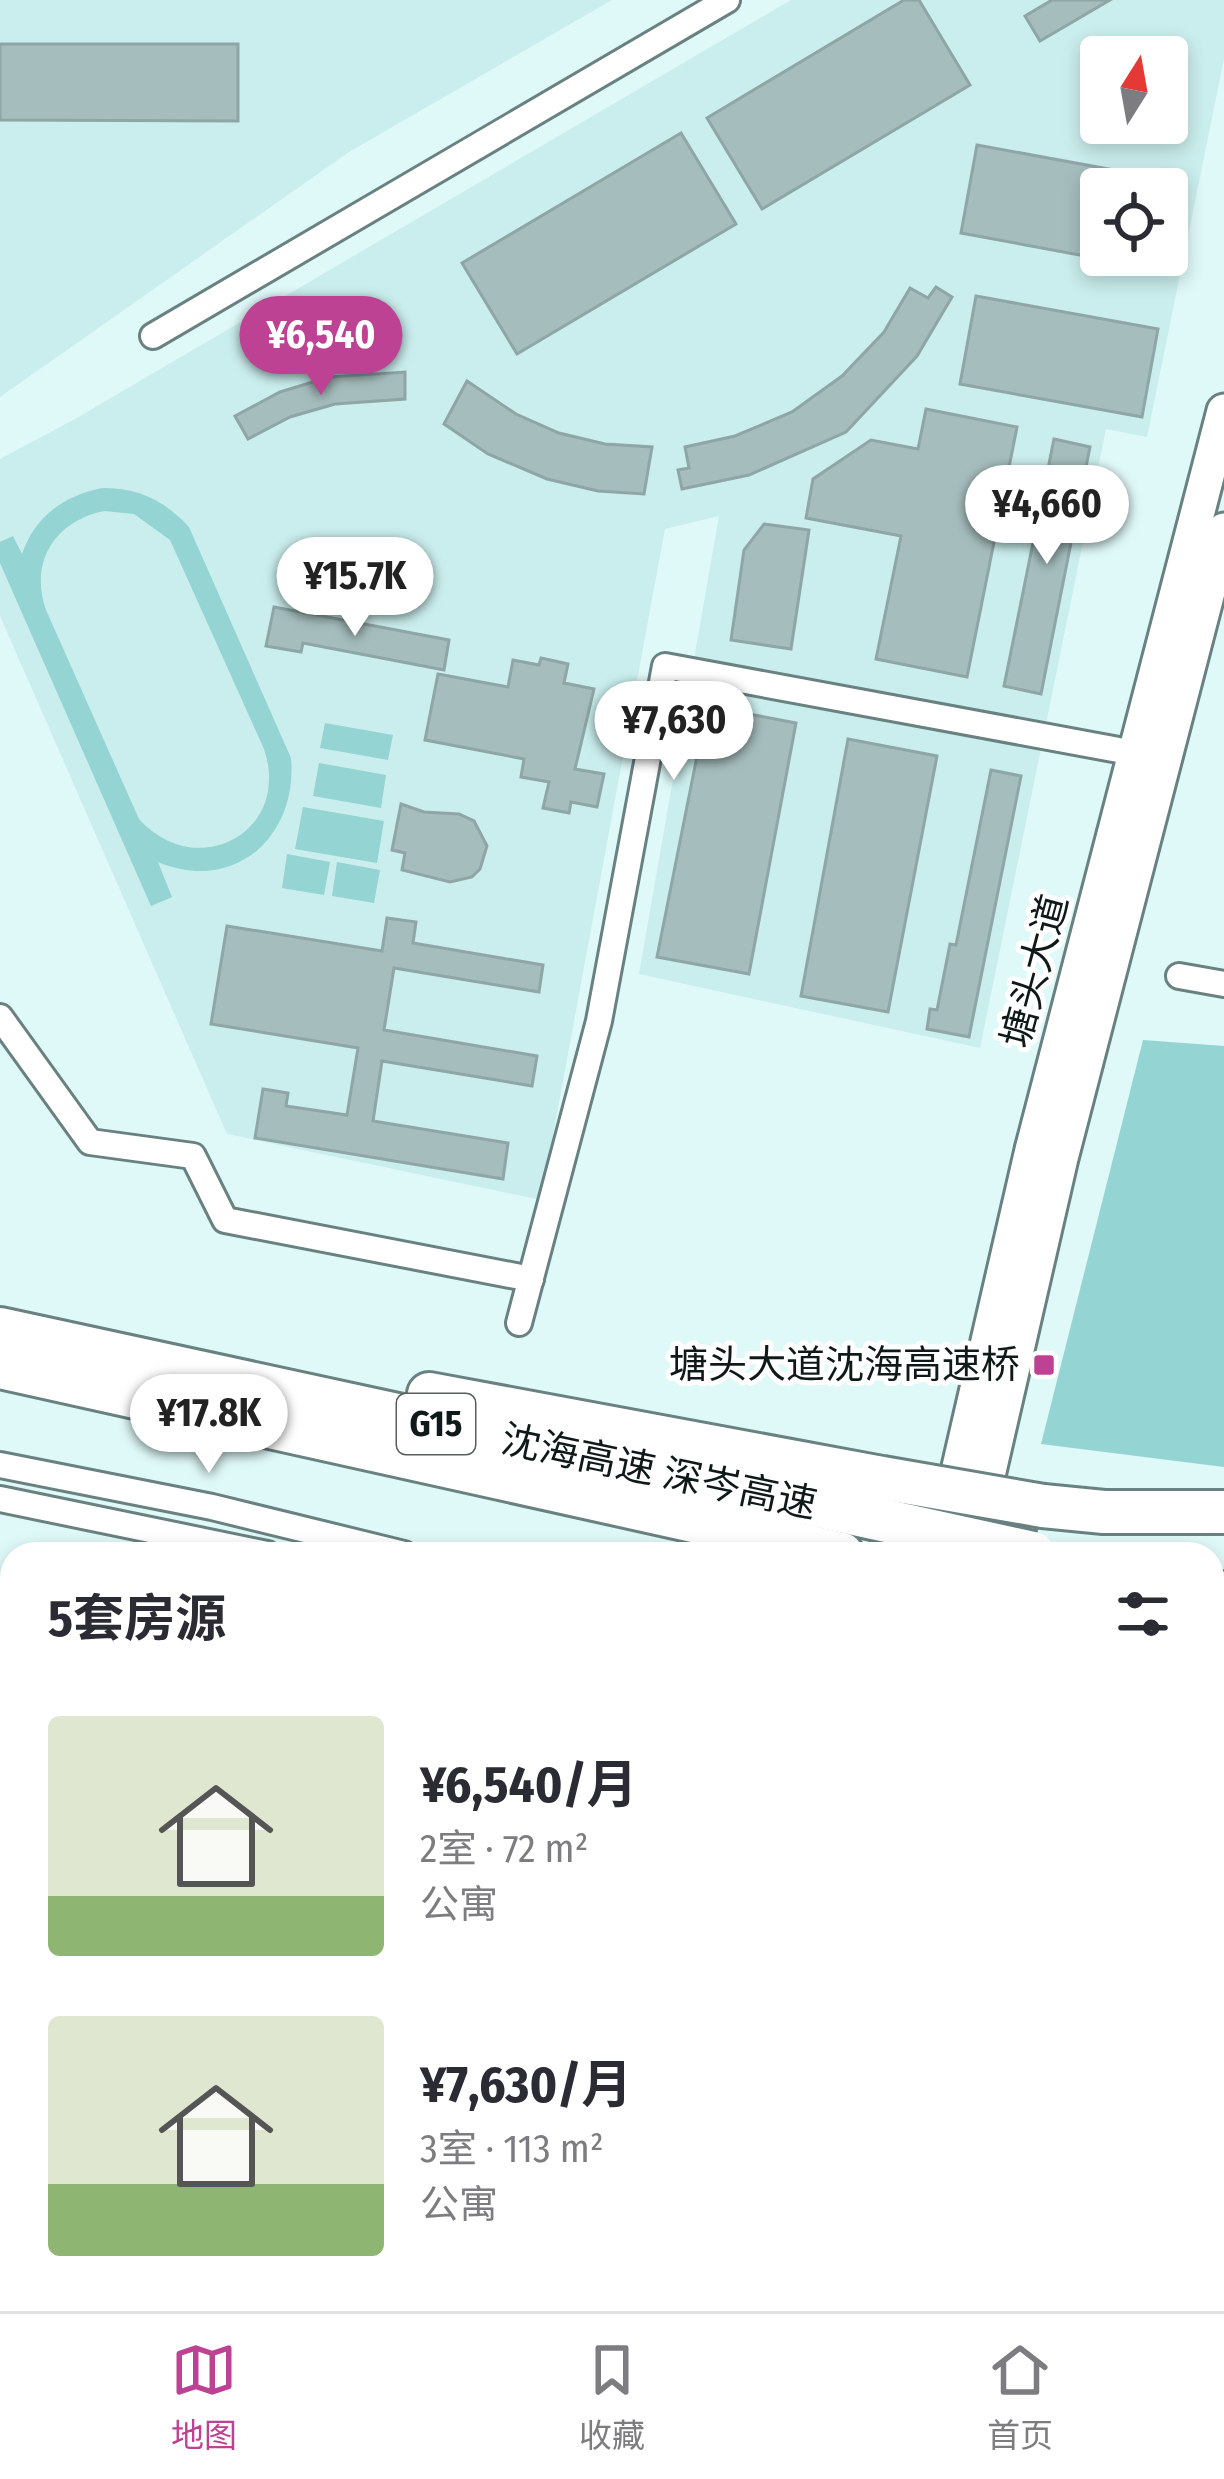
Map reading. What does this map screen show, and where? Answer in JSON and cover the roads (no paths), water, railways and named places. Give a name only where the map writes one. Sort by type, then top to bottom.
[{"type":"highway","points":[[16,1333],[362,1383],[877,1498],[1104,1512],[1224,1512]]},
{"type":"highway","name":"沈海高速 深岑高速","points":[[0,1367],[788,1542]]},
{"type":"highway","name":"沈海高速 深岑高速","points":[[877,1498],[1001,1542]]},
{"type":"main road","name":"塘头大道","points":[[973,1542],[1222,427]]},
{"type":"main road","name":"塘头大道","points":[[942,1542],[1000,1277],[1150,756],[1224,530]]},
{"type":"street","points":[[154,336],[727,0]]},
{"type":"street","points":[[519,1323],[598,1022],[665,665],[1150,756]]},
{"type":"street","points":[[1179,976],[1224,984]]},
{"type":"street","points":[[0,1017],[90,1142],[193,1156],[225,1220],[531,1279]]},
{"type":"street","points":[[0,1465],[212,1507],[355,1542]]},
{"type":"street","points":[[0,1498],[210,1542]]},
{"type":"place","name":"塘头大道沈海高速桥","points":[[1044,1365]]}]
